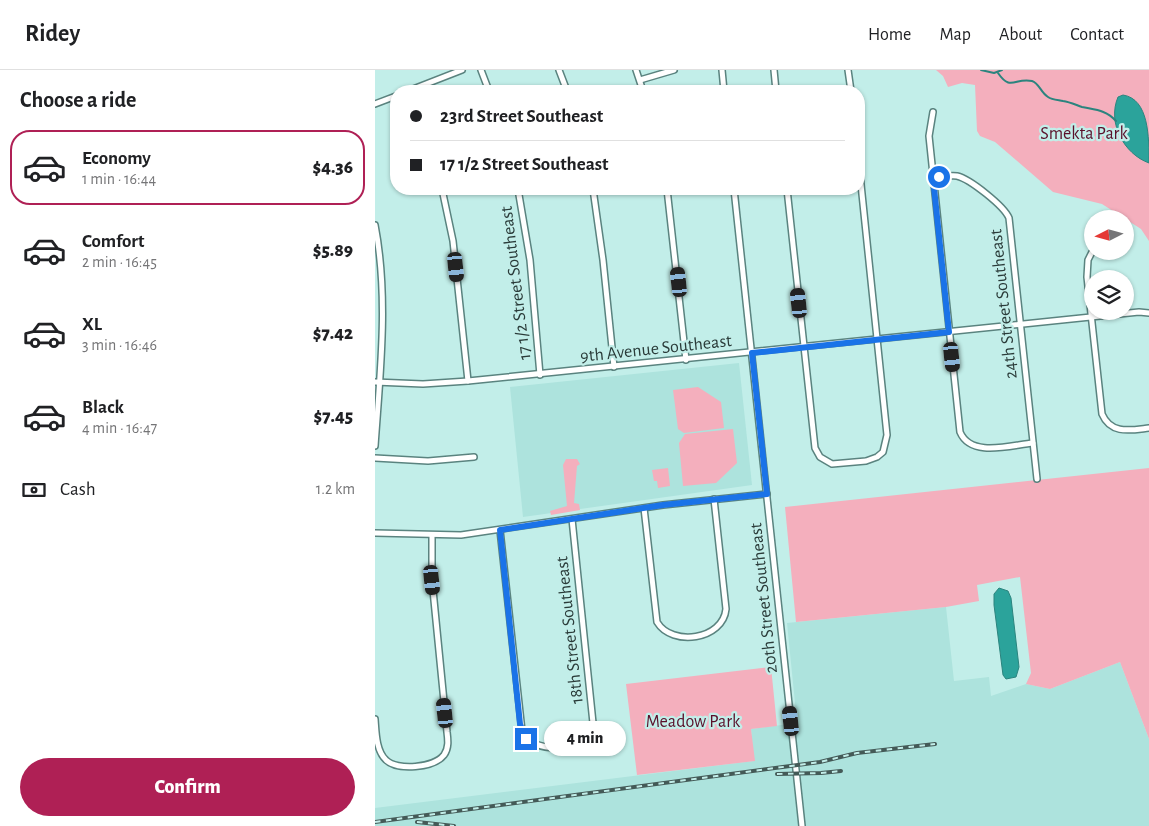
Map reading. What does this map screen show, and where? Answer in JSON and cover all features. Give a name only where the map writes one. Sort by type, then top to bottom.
[{"type":"street","points":[[424,85],[462,70]]},
{"type":"street","points":[[481,70],[487,85]]},
{"type":"street","points":[[559,70],[565,85]]},
{"type":"street","points":[[636,70],[641,85]]},
{"type":"street","points":[[640,80],[674,70]]},
{"type":"street","points":[[722,70],[723,85]]},
{"type":"street","points":[[774,70],[776,85]]},
{"type":"street","points":[[848,70],[850,85]]},
{"type":"street","points":[[375,104],[390,98]]},
{"type":"street","points":[[933,112],[929,136],[959,428],[964,440],[980,448],[1033,443]]},
{"type":"street","name":"24th Street Southeast","points":[[933,178],[954,176],[963,178],[1005,210],[1009,223],[1037,480]]},
{"type":"street","points":[[443,195],[453,241],[468,381]]},
{"type":"street","name":"17 1/2 Street Southeast","points":[[519,195],[530,260],[540,374]]},
{"type":"street","points":[[594,195],[603,260],[614,367]]},
{"type":"street","points":[[668,195],[687,360]]},
{"type":"street","name":"20th Street Southeast","points":[[735,195],[802,826]]},
{"type":"street","points":[[788,195],[817,453],[823,460],[832,464],[853,463],[877,457],[883,452],[887,441],[862,195]]},
{"type":"street","points":[[375,225],[383,304],[377,382],[375,446]]},
{"type":"street","name":"9th Avenue Southeast","points":[[1134,314],[1149,313]]},
{"type":"street","name":"9th Avenue Southeast","points":[[377,382],[423,384],[468,381],[1084,318]]},
{"type":"street","points":[[1092,320],[1104,418],[1117,429],[1149,428]]},
{"type":"street","points":[[375,458],[433,461],[474,457]]},
{"type":"street","points":[[375,533],[432,536],[500,530],[644,508],[767,494]]},
{"type":"street","points":[[644,508],[656,619],[661,628],[669,635],[693,636],[713,632],[720,626],[726,614],[714,499]]},
{"type":"street","name":"18th Street Southeast","points":[[500,530],[522,731],[526,739],[534,745],[560,746],[582,741],[589,736],[593,725],[572,519]]},
{"type":"street","points":[[375,719],[379,747],[386,761],[401,766],[420,765],[440,758],[445,752],[448,743],[432,580],[432,536]]},
{"type":"shaded area","points":[[739,363],[752,485],[523,517],[510,387]]},
{"type":"shaded area","points":[[946,607],[954,681],[989,677],[991,696],[1026,684],[1050,689],[1120,662],[1149,739],[1149,826],[375,826],[375,808],[754,761],[751,729],[797,723],[787,623]]},
{"type":"green space","name":"Smekta Park","points":[[936,70],[1149,70],[1149,241],[1141,229],[1134,225],[1134,210],[1111,210],[1102,204],[1053,192],[995,142],[980,136],[977,131],[975,85],[962,83],[948,87],[943,76]]},
{"type":"green space","points":[[698,387],[721,402],[724,428],[684,433],[678,429],[673,390]]},
{"type":"green space","points":[[733,429],[737,463],[716,483],[683,486],[679,443],[685,434]]},
{"type":"green space","points":[[566,459],[577,459],[580,464],[577,466],[574,503],[579,504],[580,510],[551,515],[550,511],[567,506],[563,465]]},
{"type":"green space","points":[[668,468],[670,486],[658,488],[657,481],[654,481],[652,470]]},
{"type":"green space","points":[[1149,468],[1149,739],[1120,662],[1050,689],[1026,684],[1031,673],[1020,577],[977,585],[979,601],[946,607],[796,622],[785,507]]},
{"type":"green space","name":"Meadow Park","points":[[771,667],[777,726],[751,729],[755,761],[637,775],[626,684]]},
{"type":"water","points":[[1123,95],[1132,98],[1143,111],[1148,131],[1149,163],[1132,153],[1125,145],[1116,127],[1115,107],[1118,97]]},
{"type":"water","points":[[999,588],[1008,591],[1011,598],[1019,667],[1016,677],[1006,679],[1003,675],[994,605],[994,594]]},
{"type":"waterway","points":[[981,70],[994,73],[1002,70]]},
{"type":"waterway","points":[[998,73],[1002,79],[1010,83],[1026,80],[1032,81],[1050,98],[1101,111],[1116,121]]},
{"type":"railway","points":[[375,822],[820,762],[857,753],[935,744]]},
{"type":"railway","points":[[777,774],[841,771]]},
{"type":"railway","points":[[417,822],[454,826]]},
{"type":"route","points":[[526,739],[520,724],[500,530],[663,505],[767,494],[752,353],[949,332],[933,178],[939,177]]}]
